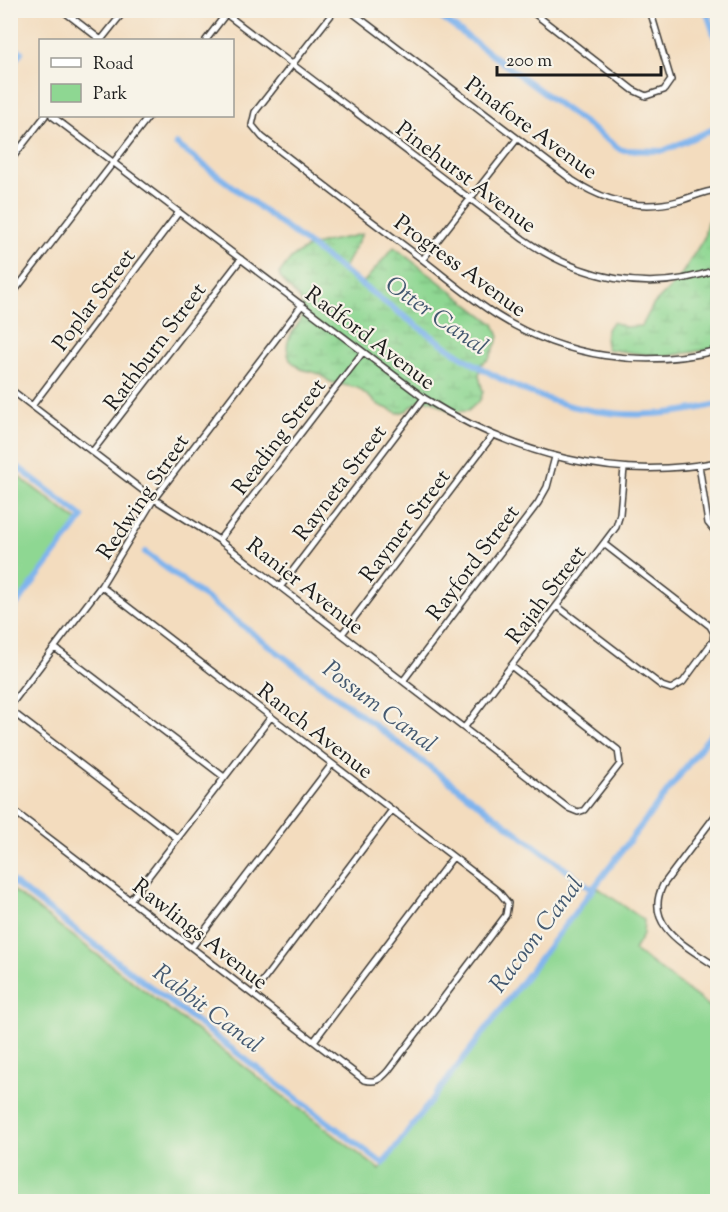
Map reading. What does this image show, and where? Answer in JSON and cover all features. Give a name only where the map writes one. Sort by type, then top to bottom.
[{"type":"street","points":[[62,10],[100,39]]},
{"type":"street","points":[[102,39],[125,10]]},
{"type":"street","points":[[292,64],[335,10]]},
{"type":"street","name":"Pinafore Avenue","points":[[349,10],[584,188],[615,201],[655,205],[717,190]]},
{"type":"street","points":[[530,10],[640,94],[657,94],[671,80],[650,10]]},
{"type":"street","points":[[207,39],[228,12]]},
{"type":"street","name":"Pinehurst Avenue","points":[[228,12],[292,64],[539,251],[563,264],[590,274],[625,281],[652,282],[686,278],[717,269]]},
{"type":"street","name":"Progress Avenue","points":[[292,64],[255,112],[252,125],[262,137],[499,317],[553,343],[627,359],[677,358],[717,350]]},
{"type":"street","points":[[10,161],[44,117]]},
{"type":"street","name":"Radford Avenue","points":[[53,117],[424,399],[492,436],[555,457],[624,468],[699,465],[717,462]]},
{"type":"street","points":[[10,297],[148,117]]},
{"type":"street","points":[[423,260],[517,139]]},
{"type":"street","name":"Poplar Street","points":[[32,406],[179,212]]},
{"type":"street","name":"Rathburn Street","points":[[92,452],[241,259]]},
{"type":"street","name":"Redwing Street","points":[[10,708],[101,586],[154,499],[302,305]]},
{"type":"street","name":"Reading Street","points":[[219,540],[363,352]]},
{"type":"street","name":"Ranier Avenue","points":[[10,389],[154,499],[219,540],[281,586],[568,808],[578,812],[590,805],[620,764],[621,755],[614,746],[510,666]]},
{"type":"street","name":"Rayneta Street","points":[[281,586],[424,399]]},
{"type":"street","name":"Raymer Street","points":[[342,634],[492,436]]},
{"type":"street","name":"Rayford Street","points":[[403,681],[538,503],[547,487],[555,457]]},
{"type":"street","points":[[699,465],[708,523],[717,535]]},
{"type":"street","name":"Rajah Street","points":[[464,728],[619,521],[624,468]]},
{"type":"street","points":[[556,606],[657,683],[671,689],[683,682],[710,646],[714,633],[702,620],[604,544]]},
{"type":"street","name":"Ranch Avenue","points":[[101,586],[499,892],[508,903],[506,915],[443,999],[388,1071],[378,1081],[372,1082]]},
{"type":"street","points":[[55,648],[224,777]]},
{"type":"street","points":[[10,708],[177,838]]},
{"type":"street","points":[[131,899],[271,717]]},
{"type":"street","points":[[192,947],[332,764]]},
{"type":"street","name":"Rawlings Avenue","points":[[10,808],[364,1080],[372,1082]]},
{"type":"street","points":[[253,994],[392,810]]},
{"type":"street","points":[[717,812],[663,885],[658,894],[657,910],[658,919],[666,931],[717,968]]},
{"type":"street","points":[[314,1041],[453,857]]},
{"type":"green space","points":[[717,210],[717,348],[662,357],[607,349],[606,334],[613,322],[625,327],[642,326],[653,305],[678,280],[704,238],[707,222]]},
{"type":"green space","points":[[362,234],[344,268],[363,283],[394,247],[494,324],[499,337],[489,359],[481,364],[479,376],[483,392],[480,400],[468,411],[451,412],[433,401],[420,400],[406,411],[398,413],[379,405],[358,388],[330,382],[320,374],[301,369],[290,360],[287,351],[288,343],[300,321],[303,308],[302,303],[279,274],[287,263],[306,249]]},
{"type":"green space","points":[[10,470],[79,522],[11,610],[10,610]]},
{"type":"green space","points":[[597,887],[644,920],[643,935],[634,950],[717,1012],[717,1201],[11,1201],[11,889],[380,1170]]},
{"type":"waterway","points":[[431,10],[621,150],[663,151],[718,127]]},
{"type":"waterway","points":[[706,10],[718,46]]},
{"type":"waterway","name":"Rabbit Canal","points":[[10,44],[21,52],[10,67]]},
{"type":"waterway","name":"Otter Canal","points":[[176,144],[437,340],[479,367],[521,389],[565,404],[612,413],[662,413],[718,404]]},
{"type":"waterway","name":"Rabbit Canal","points":[[10,461],[83,517],[10,613]]},
{"type":"waterway","name":"Possum Canal","points":[[145,552],[593,890]]},
{"type":"waterway","name":"Racoon Canal","points":[[10,880],[383,1164],[718,725]]}]
